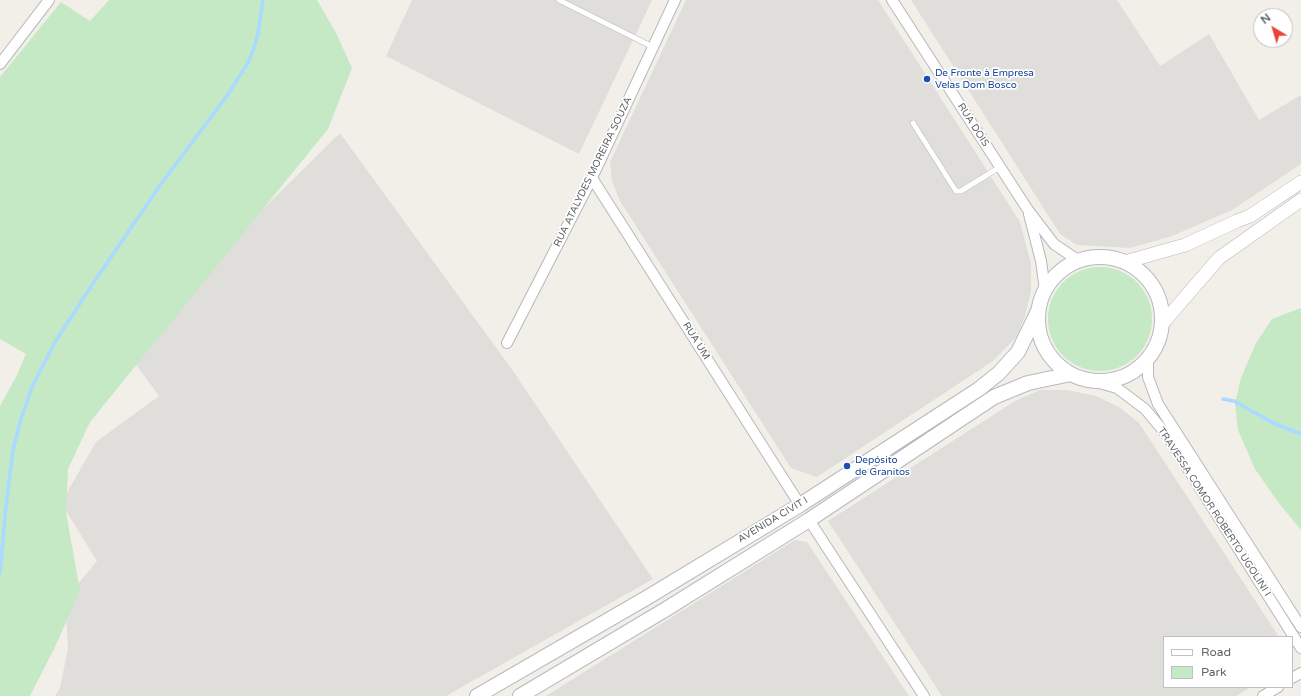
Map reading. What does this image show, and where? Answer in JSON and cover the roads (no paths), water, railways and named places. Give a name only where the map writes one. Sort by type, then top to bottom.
[{"type":"main road","points":[[1102,257],[1125,262],[1140,271],[1156,291],[1160,304],[1162,324],[1158,342],[1148,358],[1137,369],[1123,377],[1108,381],[1092,381],[1071,374],[1056,363],[1045,348],[1039,330],[1038,311],[1045,290],[1063,270],[1086,258],[1102,257]]},
{"type":"main road","name":"AVENIDA CIVIT I","points":[[477,696],[648,598],[800,505],[979,389],[1000,373],[1018,352],[1038,311]]},
{"type":"main road","name":"AVENIDA CIVIT I","points":[[520,696],[663,611],[809,520],[994,397],[1028,383],[1071,374]]},
{"type":"street","points":[[2,57],[49,0]]},
{"type":"street","name":"RUA ATALYDES MOREIRA SOUZA","points":[[507,343],[592,178],[675,0]]},
{"type":"street","name":"RUA DOIS","points":[[892,0],[1028,210],[1054,244],[1079,261]]},
{"type":"street","name":"RUA UM","points":[[592,178],[800,505]]},
{"type":"street","points":[[1125,262],[1185,245],[1250,216],[1301,182]]},
{"type":"street","points":[[1162,324],[1219,258],[1301,200]]},
{"type":"street","name":"RUA DOIS","points":[[1028,210],[1041,261],[1045,290]]},
{"type":"street","name":"TRAVESSA COMOR ROBERTO UGOLINI I","points":[[1148,358],[1148,377],[1158,404],[1301,627]]},
{"type":"street","name":"TRAVESSA COMOR ROBERTO UGOLINI I","points":[[1092,381],[1117,388],[1145,409],[1166,434],[1301,648]]},
{"type":"street","points":[[809,520],[924,696]]},
{"type":"street","points":[[1263,696],[1276,688]]},
{"type":"lane","points":[[559,0],[653,47]]},
{"type":"lane","points":[[913,123],[956,191],[961,191],[1000,167]]},
{"type":"waterway","points":[[0,573],[13,450],[20,422],[32,387],[55,342],[94,282],[161,184],[226,97],[248,63],[258,33],[263,0]]},
{"type":"waterway","points":[[1223,399],[1234,401],[1273,423],[1301,434]]},
{"type":"place","name":"De Fronte à Empresa Velas Dom Bosco","points":[[927,79]]},
{"type":"place","name":"Depósito de Granitos","points":[[847,466]]}]
